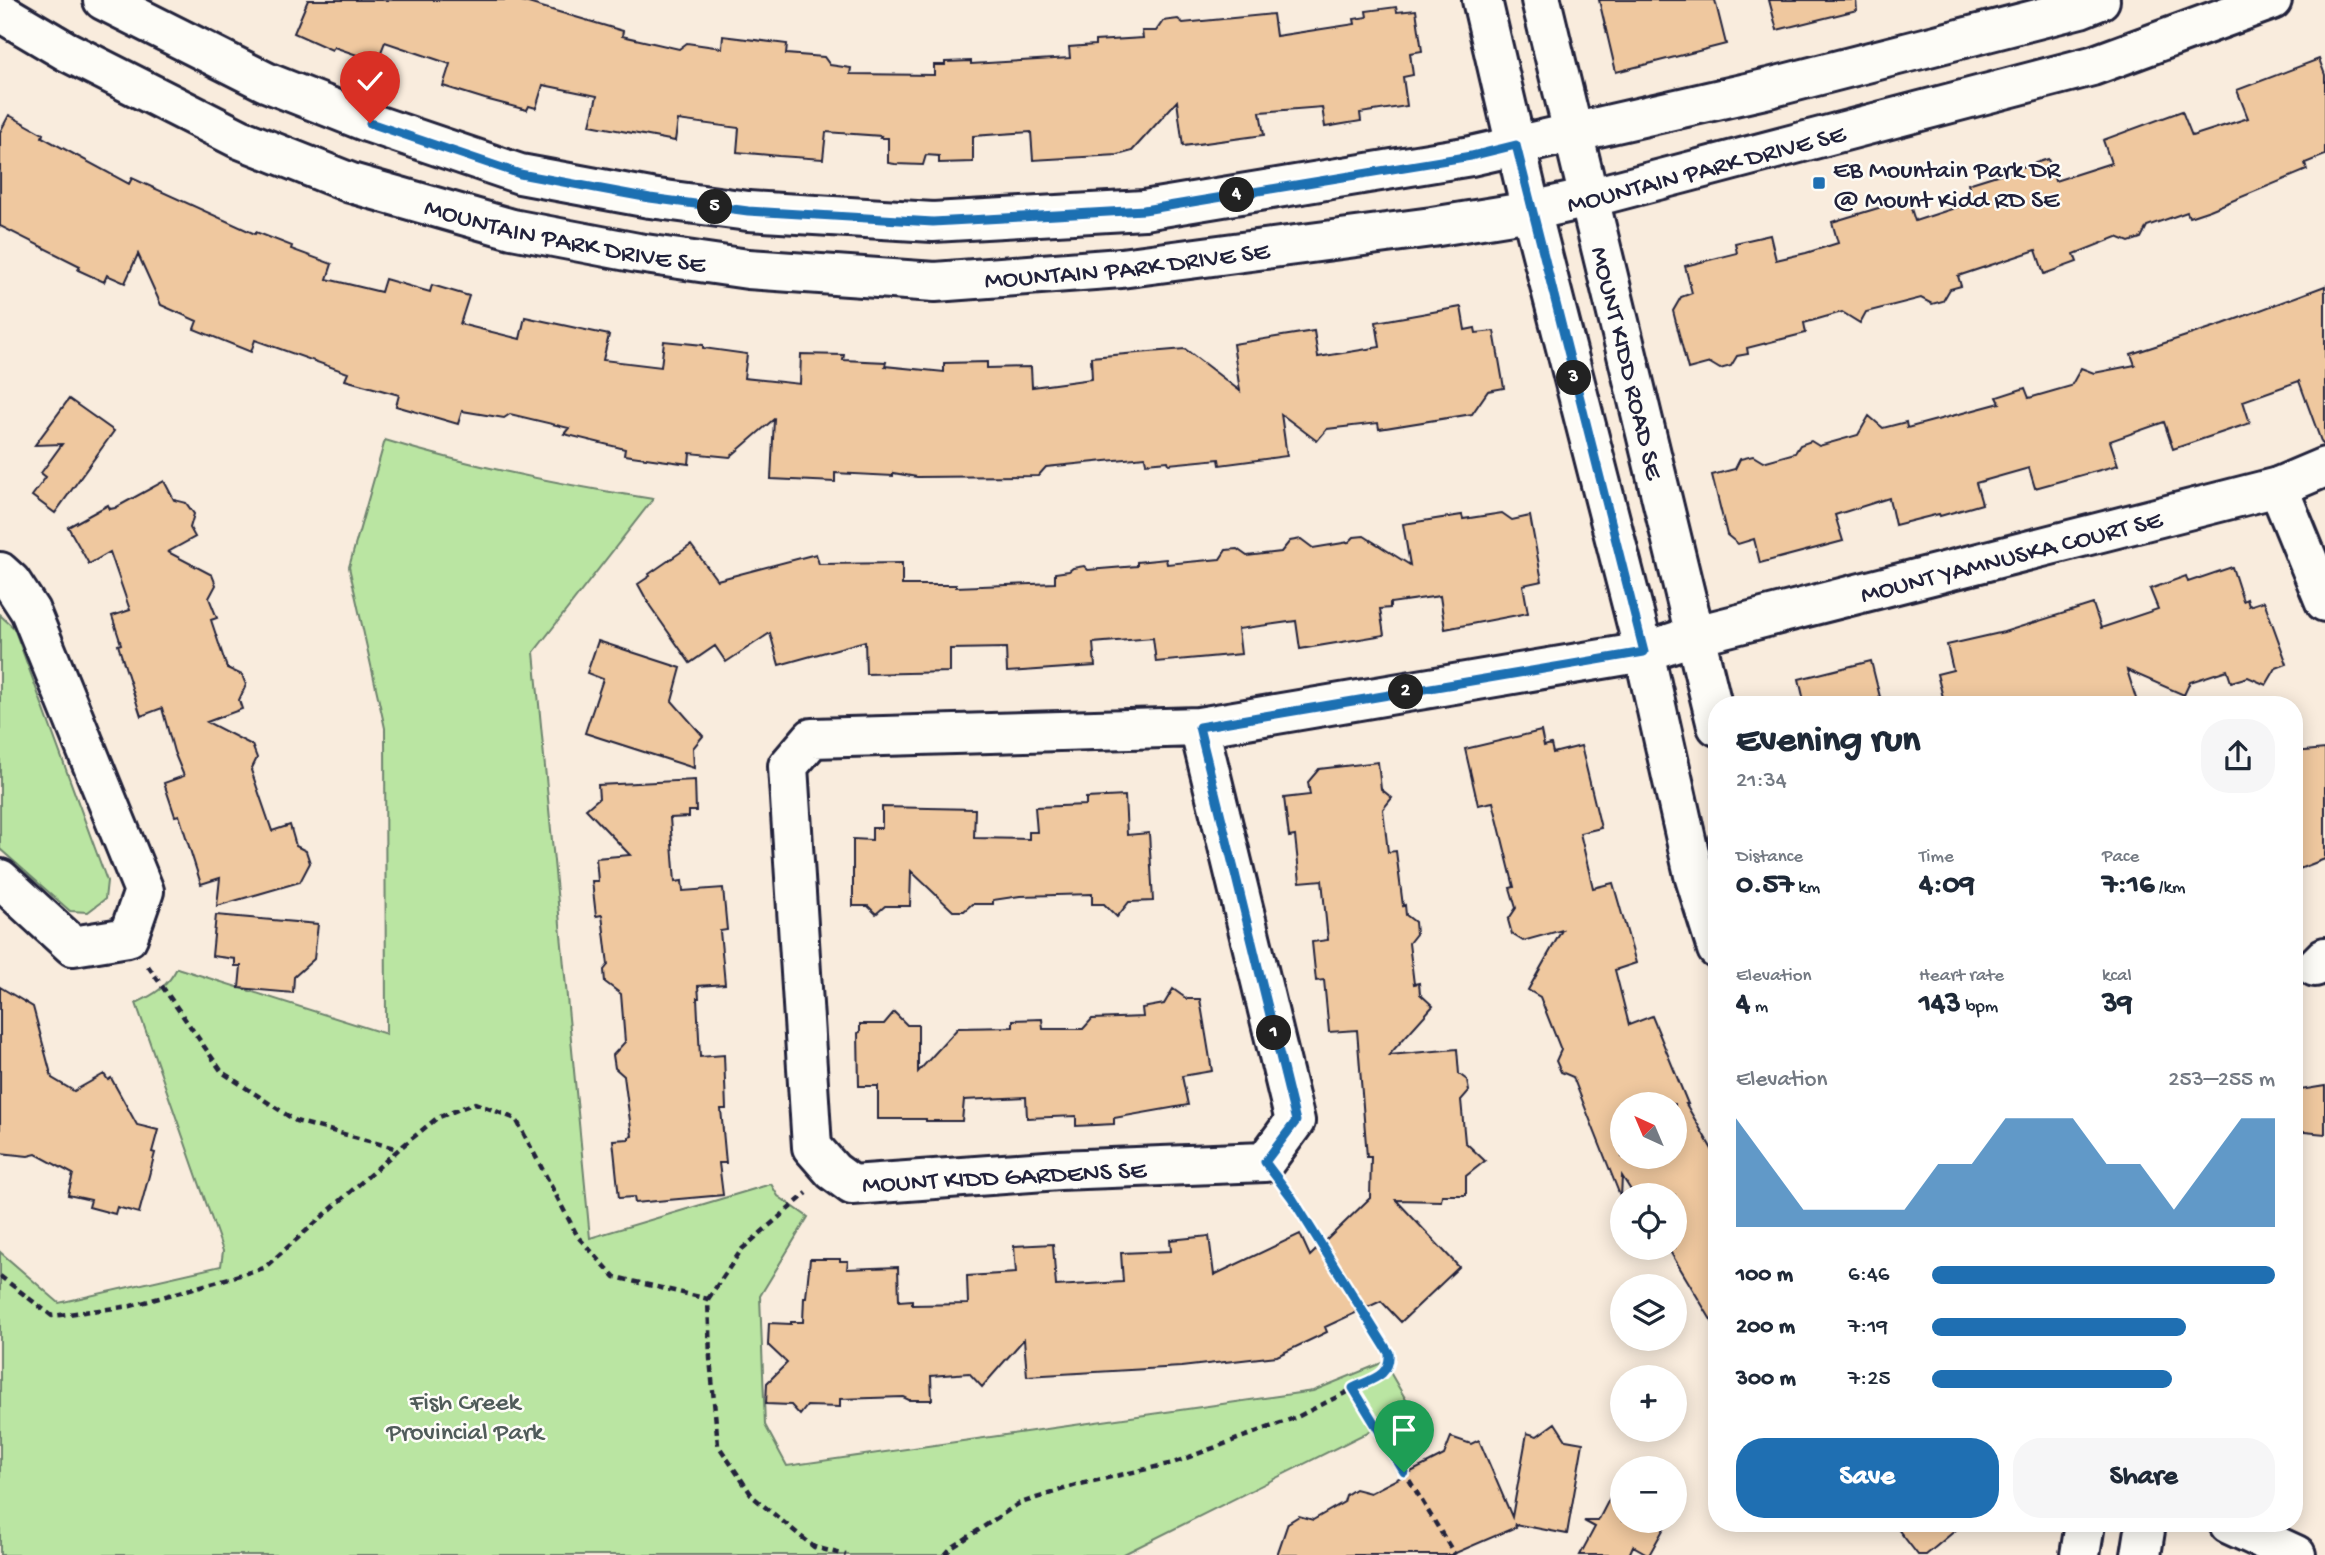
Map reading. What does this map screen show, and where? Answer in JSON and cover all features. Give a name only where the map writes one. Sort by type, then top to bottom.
[{"type":"street","name":"MOUNTAIN PARK DRIVE SE","points":[[103,0],[266,82],[370,123],[520,174],[650,198],[748,211],[933,222],[1144,210],[1471,156],[1769,88],[2080,8],[2099,0]]},
{"type":"street","points":[[1482,0],[1531,211],[1644,652],[1694,875],[1708,920]]},
{"type":"street","name":"MOUNT KIDD ROAD SE","points":[[1541,0],[1710,696]]},
{"type":"street","name":"MOUNTAIN PARK DRIVE SE","points":[[0,12],[65,51],[240,139],[351,183],[512,229],[638,253],[748,269],[935,282],[1121,268],[1432,227],[1531,211],[2092,66],[2272,0]]},
{"type":"street","name":"MOUNT YAMNUSKA COURT SE","points":[[1644,652],[1696,635],[2278,487],[2325,467]]},
{"type":"street","points":[[2278,487],[2325,602]]},
{"type":"street","points":[[0,572],[11,582],[30,611],[144,891],[128,937],[73,946],[0,879]]},
{"type":"street","name":"MOUNT KIDD GARDENS SE","points":[[1265,1162],[1059,1170],[852,1185],[833,1171],[812,1147],[788,766],[812,738],[1199,727],[1644,652]]},
{"type":"street","points":[[1199,727],[1296,1121],[1265,1162]]},
{"type":"street","points":[[2080,1555],[2084,1532]]},
{"type":"street","points":[[2141,1555],[2145,1532]]},
{"type":"street","points":[[2246,1532],[2296,1555]]},
{"type":"path","points":[[128,937],[222,1072],[296,1121],[399,1149]]},
{"type":"path","points":[[0,1276],[52,1316],[131,1306],[264,1268],[437,1118],[475,1103],[516,1119],[578,1237],[615,1277],[709,1299]]},
{"type":"path","points":[[945,1555],[1018,1504],[1076,1485],[1173,1463],[1297,1417],[1385,1373],[1390,1363],[1389,1353],[1292,1198],[1265,1162]]},
{"type":"path","points":[[833,1171],[742,1249],[709,1299],[710,1358],[718,1445],[753,1497],[814,1546],[846,1555]]},
{"type":"path","points":[[1353,1388],[1455,1555]]},
{"type":"green space","name":"Fish Creek Provincial Park","points":[[385,440],[518,474],[653,499],[534,652],[590,1238],[771,1184],[778,1196],[808,1217],[760,1296],[765,1425],[787,1466],[1313,1391],[1384,1362],[1412,1410],[1122,1555],[0,1555],[0,1252],[59,1303],[221,1266],[223,1251],[136,1003],[160,989],[177,968],[386,1034],[385,728],[349,567]]},
{"type":"green space","points":[[0,615],[14,628],[107,881],[105,899],[88,912],[70,911],[0,849]]},
{"type":"building","points":[[308,0],[518,0],[623,31],[622,36],[679,49],[687,43],[722,48],[723,36],[787,44],[786,54],[824,57],[830,65],[851,68],[850,74],[934,75],[934,65],[945,65],[945,62],[971,61],[971,64],[1070,58],[1069,47],[1095,45],[1095,41],[1143,38],[1142,31],[1156,31],[1163,21],[1178,19],[1183,23],[1273,14],[1276,36],[1355,24],[1354,19],[1367,17],[1366,11],[1396,7],[1397,12],[1416,10],[1422,51],[1410,53],[1413,75],[1403,77],[1407,106],[1360,113],[1361,121],[1325,127],[1322,107],[1260,112],[1264,135],[1183,146],[1177,101],[1132,151],[1118,155],[1033,160],[1031,132],[973,136],[973,162],[939,163],[939,156],[926,155],[923,165],[895,164],[888,163],[888,138],[880,138],[881,136],[826,132],[823,159],[779,156],[737,152],[739,128],[678,120],[675,141],[590,125],[597,96],[543,85],[536,108],[529,106],[527,110],[485,99],[443,86],[450,64],[385,42],[377,62],[334,47],[332,50],[294,33]]},
{"type":"building","points":[[1599,0],[1715,0],[1726,44],[1616,72]]},
{"type":"building","points":[[1769,0],[1856,0],[1857,10],[1777,30]]},
{"type":"building","points":[[2319,59],[2325,75],[2325,155],[2305,163],[2307,170],[2210,210],[2189,217],[2187,212],[2147,226],[2141,238],[2129,242],[2117,237],[2074,254],[2077,262],[2044,274],[2036,250],[1958,276],[1961,286],[1950,289],[1943,301],[1932,304],[1921,298],[1866,312],[1860,323],[1842,312],[1804,323],[1806,333],[1747,348],[1748,354],[1737,356],[1731,366],[1720,369],[1710,363],[1688,369],[1673,311],[1681,297],[1692,293],[1685,266],[1737,253],[1735,243],[1770,235],[1776,260],[1806,253],[1838,243],[1832,222],[1908,199],[1915,221],[1973,202],[1968,184],[2048,159],[2055,181],[2111,163],[2103,140],[2182,111],[2192,136],[2248,118],[2237,90]]},
{"type":"building","points":[[9,115],[43,134],[42,137],[129,184],[132,178],[255,234],[256,232],[292,246],[291,249],[332,264],[327,279],[381,292],[385,279],[430,292],[432,285],[469,296],[460,324],[520,339],[525,317],[609,335],[603,360],[661,367],[664,341],[747,354],[744,378],[800,384],[801,354],[844,355],[843,360],[886,362],[885,366],[944,372],[944,363],[987,362],[987,368],[1031,367],[1032,387],[1092,379],[1091,357],[1185,349],[1240,391],[1233,344],[1314,331],[1318,357],[1380,347],[1376,322],[1461,307],[1465,330],[1475,328],[1476,333],[1494,331],[1504,388],[1488,391],[1472,414],[1379,429],[1378,423],[1327,429],[1317,441],[1281,414],[1287,456],[1220,465],[1219,459],[1169,464],[1168,461],[1146,463],[1145,457],[1046,467],[1038,476],[917,477],[893,473],[893,476],[835,473],[835,482],[771,479],[774,419],[730,457],[690,453],[689,464],[624,455],[625,449],[564,434],[569,428],[510,414],[504,418],[462,411],[458,424],[396,406],[399,395],[345,380],[348,373],[255,340],[251,352],[194,329],[197,321],[161,305],[138,254],[125,283],[107,275],[104,282],[78,270],[80,266],[0,226],[0,132]]},
{"type":"building","points":[[2325,286],[2325,443],[2322,444],[2299,381],[2243,401],[2250,423],[2173,449],[2164,422],[2110,441],[2118,465],[2035,488],[2029,468],[1976,483],[1982,504],[1940,516],[1939,514],[1895,525],[1889,498],[1835,515],[1843,541],[1760,563],[1754,539],[1738,544],[1727,535],[1712,475],[1735,469],[1740,459],[1753,456],[1763,462],[1795,453],[1800,445],[1811,441],[1819,446],[1858,435],[1869,416],[1883,428],[1906,422],[1907,428],[2000,403],[1997,397],[2025,388],[2029,398],[2071,386],[2081,368],[2094,373],[2135,365],[2131,354],[2223,324]]},
{"type":"building","points":[[69,399],[114,431],[55,513],[32,496],[46,477],[41,473],[62,444],[35,445]]},
{"type":"building","points":[[164,481],[174,500],[186,503],[194,514],[190,528],[195,537],[168,552],[212,575],[216,585],[209,598],[217,618],[211,620],[227,668],[242,675],[246,685],[239,700],[242,709],[207,722],[252,745],[257,758],[251,770],[272,831],[290,825],[296,846],[306,851],[310,863],[300,882],[217,906],[220,878],[201,884],[179,815],[175,816],[164,783],[184,776],[174,752],[162,708],[141,716],[118,645],[121,644],[112,616],[130,610],[110,552],[89,564],[68,527],[108,505],[110,509],[115,508]]},
{"type":"building","points":[[1502,513],[1512,520],[1530,516],[1542,581],[1523,585],[1528,613],[1445,629],[1440,596],[1390,603],[1390,608],[1380,609],[1384,635],[1300,649],[1296,621],[1238,629],[1241,654],[1156,662],[1153,638],[1093,643],[1095,666],[1007,672],[1006,648],[950,649],[950,672],[866,674],[865,641],[779,665],[770,633],[726,662],[715,646],[690,663],[638,584],[691,545],[717,580],[816,554],[819,564],[902,563],[902,585],[956,587],[1055,583],[1055,573],[1073,568],[1084,566],[1088,570],[1137,566],[1137,562],[1166,559],[1167,564],[1220,559],[1226,550],[1237,549],[1247,556],[1281,552],[1290,541],[1301,539],[1313,548],[1349,542],[1354,537],[1364,536],[1410,565],[1403,524],[1462,515],[1463,519]]},
{"type":"building","points":[[2232,567],[2243,601],[2247,599],[2249,606],[2264,601],[2287,664],[2276,668],[2266,685],[2248,677],[2231,682],[2227,670],[2190,682],[2184,695],[2127,670],[2135,696],[1943,696],[1937,674],[1953,670],[1947,645],[2004,632],[2093,604],[2101,628],[2158,609],[2150,589],[2186,576],[2188,582]]},
{"type":"building","points":[[598,641],[681,668],[672,701],[703,736],[693,748],[694,768],[585,733],[603,679],[587,673]]},
{"type":"building","points":[[1871,661],[1880,696],[1803,696],[1799,679]]},
{"type":"building","points":[[1541,731],[1544,746],[1551,744],[1553,753],[1581,746],[1601,828],[1580,833],[1593,888],[1613,883],[1636,963],[1615,970],[1629,1025],[1652,1016],[1683,1092],[1610,1092],[1610,1169],[1687,1169],[1687,1106],[1708,1142],[1708,1315],[1687,1280],[1687,1274],[1684,1274],[1675,1260],[1687,1260],[1687,1183],[1626,1183],[1622,1176],[1622,1183],[1615,1183],[1573,1077],[1561,1072],[1556,1061],[1561,1050],[1540,997],[1528,990],[1562,930],[1523,941],[1512,934],[1508,920],[1516,908],[1510,888],[1514,887],[1493,802],[1478,805],[1465,749]]},
{"type":"building","points":[[2325,749],[2325,859],[2303,868],[2303,751]]},
{"type":"building","points":[[1378,762],[1381,789],[1392,798],[1383,809],[1388,852],[1396,851],[1403,906],[1405,905],[1406,915],[1415,922],[1416,934],[1409,943],[1414,984],[1419,983],[1420,994],[1433,1006],[1389,1055],[1457,1049],[1459,1074],[1467,1080],[1469,1091],[1461,1100],[1465,1142],[1485,1161],[1466,1176],[1466,1195],[1442,1195],[1441,1201],[1396,1200],[1459,1267],[1401,1322],[1381,1301],[1325,1327],[1327,1332],[1277,1356],[1181,1367],[1027,1376],[1024,1339],[982,1387],[969,1373],[931,1376],[932,1400],[909,1400],[903,1397],[840,1399],[840,1407],[807,1406],[800,1415],[791,1405],[766,1404],[767,1383],[787,1363],[768,1345],[769,1323],[803,1322],[810,1259],[848,1261],[847,1269],[898,1267],[899,1301],[912,1300],[912,1305],[968,1304],[967,1276],[1016,1273],[1014,1246],[1053,1244],[1056,1286],[1123,1282],[1121,1253],[1171,1251],[1170,1240],[1209,1236],[1214,1275],[1300,1234],[1310,1256],[1370,1198],[1371,1157],[1367,1157],[1357,1030],[1329,1032],[1324,980],[1316,981],[1312,942],[1328,940],[1322,880],[1300,882],[1295,836],[1289,837],[1284,798],[1310,795],[1308,782],[1319,769]]},
{"type":"building","points":[[695,780],[696,811],[689,811],[689,817],[670,818],[675,882],[682,881],[683,891],[723,888],[727,930],[720,931],[725,984],[698,986],[697,998],[700,1057],[724,1055],[726,1109],[721,1109],[726,1163],[719,1163],[723,1195],[635,1203],[634,1197],[619,1198],[613,1140],[629,1139],[632,1136],[624,1076],[615,1068],[613,1055],[625,1042],[621,994],[605,982],[604,970],[608,965],[602,915],[596,916],[592,881],[598,881],[596,858],[630,855],[586,809],[599,798],[598,785]]},
{"type":"building","points":[[1125,796],[1127,835],[1149,833],[1153,901],[1129,902],[1117,917],[1104,904],[1092,904],[1092,894],[1020,896],[993,900],[993,904],[972,904],[964,911],[953,911],[911,871],[910,906],[885,906],[876,914],[868,906],[853,906],[853,839],[872,840],[872,828],[882,828],[882,807],[975,809],[974,838],[1029,839],[1029,832],[1037,832],[1035,807],[1086,805],[1086,798]]},
{"type":"building","points":[[216,915],[318,924],[314,959],[294,977],[293,993],[239,988],[241,966],[235,966],[235,959],[212,956]]},
{"type":"building","points":[[0,987],[33,1007],[52,1078],[74,1091],[104,1074],[108,1080],[111,1078],[137,1125],[158,1130],[152,1152],[155,1153],[139,1213],[117,1207],[115,1214],[89,1207],[91,1200],[68,1195],[73,1174],[36,1154],[28,1156],[0,1153]]},
{"type":"building","points":[[1173,989],[1187,999],[1200,999],[1212,1071],[1182,1076],[1188,1105],[1114,1118],[1114,1124],[1076,1126],[1076,1116],[1027,1118],[1026,1097],[964,1100],[962,1121],[878,1119],[878,1086],[859,1086],[860,1024],[884,1024],[894,1012],[907,1025],[918,1025],[918,1072],[958,1028],[1013,1027],[1013,1020],[1042,1019],[1043,1029],[1083,1029],[1092,1019],[1143,1017],[1142,1008],[1164,1004]]},
{"type":"building","points":[[2325,1086],[2325,1134],[2303,1132],[2303,1090]]},
{"type":"building","points":[[1555,1423],[1566,1440],[1583,1443],[1567,1534],[1515,1524],[1516,1527],[1451,1555],[1277,1555],[1288,1523],[1299,1516],[1313,1520],[1344,1502],[1346,1495],[1355,1489],[1370,1493],[1444,1455],[1451,1437],[1471,1444],[1479,1440],[1512,1517],[1527,1433],[1537,1436]]},
{"type":"building","points":[[1610,1498],[1610,1533],[1661,1533],[1649,1555],[1633,1546],[1629,1555],[1580,1555],[1595,1527],[1584,1521],[1598,1521]]},
{"type":"building","points":[[1900,1532],[1953,1532],[1926,1555],[1918,1555]]},
{"type":"place","name":"EB Mountain Park DR @ Mount Kidd RD SE","points":[[1819,183]]},
{"type":"route","points":[[370,123],[520,174],[650,198],[748,211],[933,222],[1144,210],[1471,156],[1516,145],[1644,652],[1199,727],[1296,1121],[1265,1162],[1292,1198],[1389,1353],[1390,1363],[1385,1373],[1353,1388],[1404,1472]]}]
